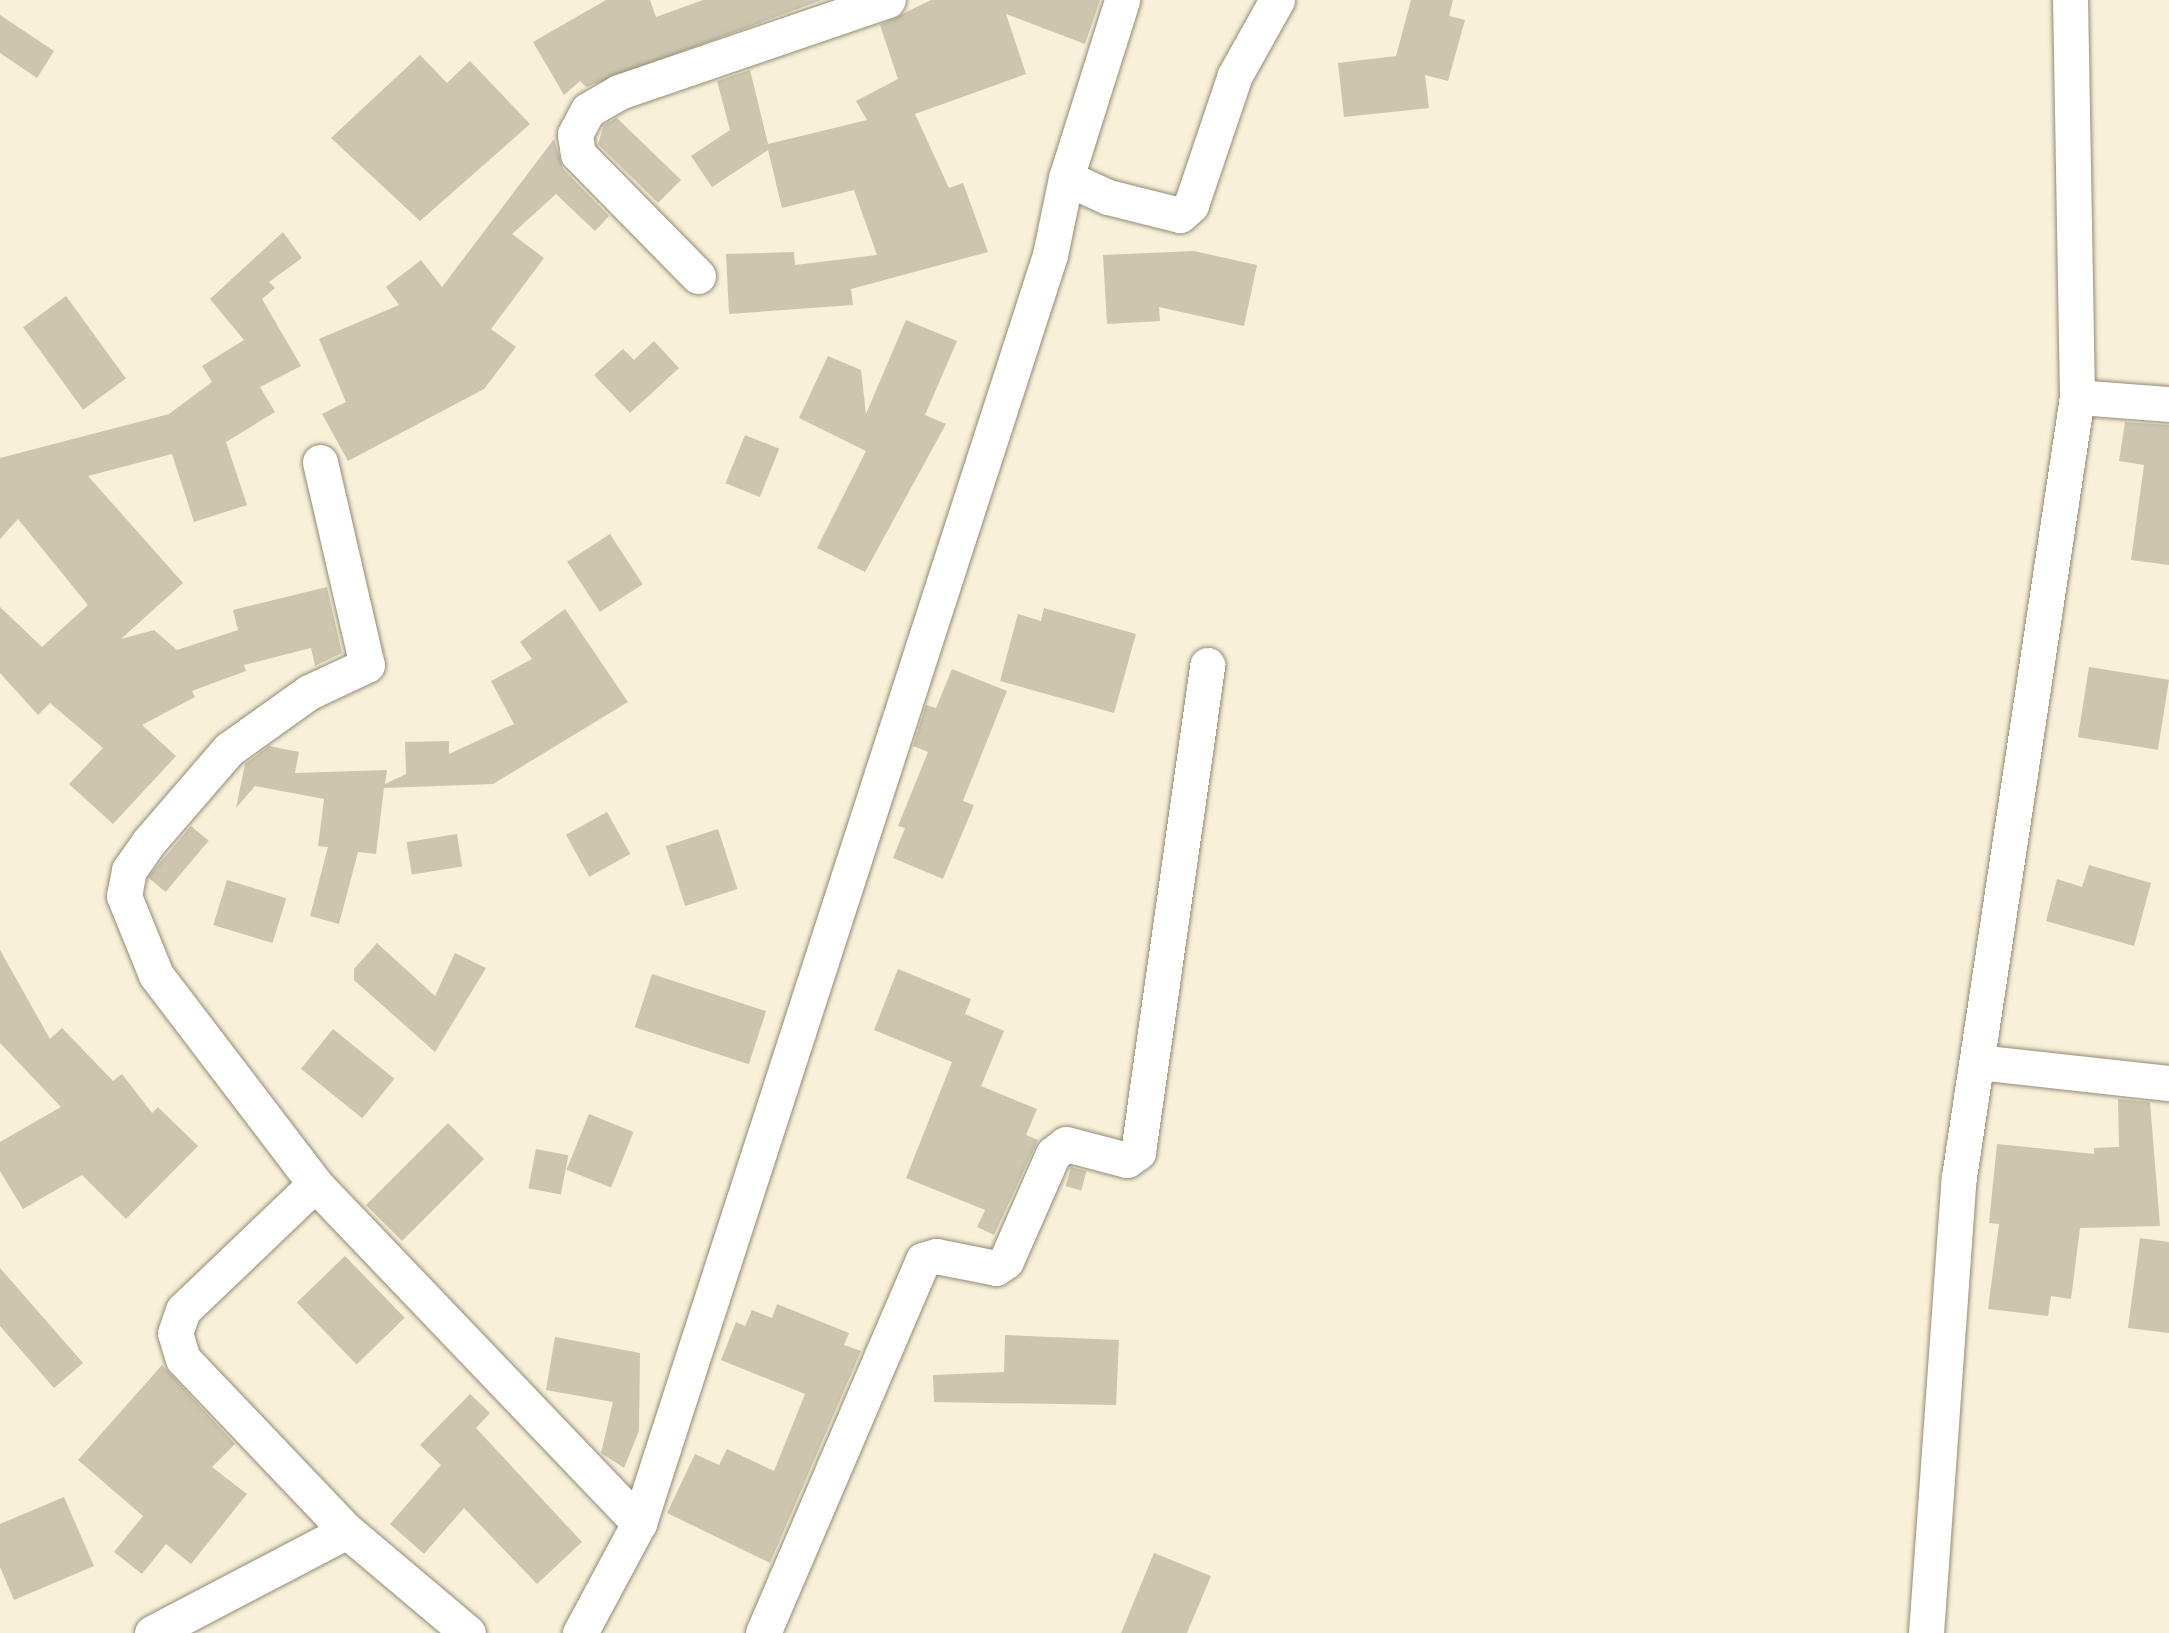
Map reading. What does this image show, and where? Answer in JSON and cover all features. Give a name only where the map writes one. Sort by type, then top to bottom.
[{"type":"street","points":[[698,276],[578,154],[574,134],[588,110],[618,92],[888,0]]},
{"type":"street","points":[[580,1633],[639,1523],[1050,256],[1066,178],[1122,0]]},
{"type":"street","points":[[1066,178],[1108,197],[1180,215],[1191,205],[1234,75],[1277,0]]},
{"type":"street","points":[[1926,1633],[1959,1176],[2077,398],[2070,0]]},
{"type":"street","points":[[2077,398],[2169,404]]},
{"type":"street","points":[[320,462],[367,665],[309,692],[229,749],[129,870],[124,896],[156,975],[315,1184],[639,1523]]},
{"type":"street","points":[[764,1633],[923,1260],[936,1256],[996,1268],[1006,1261],[1053,1154],[1066,1144],[1127,1160],[1138,1152],[1207,665]]},
{"type":"street","points":[[1978,1062],[2169,1083]]},
{"type":"street","points":[[315,1184],[183,1310],[175,1332],[183,1359],[347,1531],[468,1633]]},
{"type":"street","points":[[152,1633],[347,1531]]},
{"type":"building","points":[[606,0],[650,0],[656,17],[703,0],[822,0],[586,87],[580,81],[564,95],[533,42]]},
{"type":"building","points":[[931,0],[1100,0],[1085,44],[1006,14],[1026,74],[915,114],[949,188],[963,183],[988,252],[851,289],[853,305],[729,314],[726,254],[794,252],[795,265],[877,255],[854,190],[782,208],[768,150],[712,187],[691,156],[730,130],[717,81],[750,70],[768,144],[867,120],[856,101],[898,79],[880,25]]},
{"type":"building","points":[[1411,0],[1453,0],[1449,16],[1465,20],[1448,81],[1425,75],[1429,108],[1344,117],[1338,63],[1396,56]]},
{"type":"building","points":[[0,15],[54,51],[37,78],[0,53]]},
{"type":"building","points":[[420,55],[447,83],[470,61],[530,124],[420,221],[331,138]]},
{"type":"building","points":[[617,118],[681,180],[658,203],[598,144],[604,125]]},
{"type":"building","points":[[554,139],[563,169],[609,216],[595,231],[556,194],[512,234],[544,258],[491,329],[516,347],[484,389],[348,461],[322,414],[346,402],[319,339],[399,305],[386,287],[421,260],[442,287]]},
{"type":"building","points":[[283,232],[302,258],[269,282],[275,288],[262,299],[301,366],[260,387],[275,412],[226,442],[247,505],[194,522],[172,454],[88,476],[183,583],[121,639],[154,630],[177,650],[238,630],[233,610],[327,587],[342,653],[315,666],[311,648],[244,665],[246,671],[192,691],[195,697],[142,725],[176,756],[113,824],[69,784],[103,748],[50,703],[38,715],[0,673],[0,607],[42,647],[88,605],[18,519],[0,539],[0,458],[169,414],[212,382],[202,366],[244,340],[210,299]]},
{"type":"building","points":[[1194,251],[1257,265],[1244,326],[1159,307],[1160,321],[1107,324],[1103,255]]},
{"type":"building","points":[[66,296],[126,379],[83,410],[23,327]]},
{"type":"building","points":[[906,320],[957,341],[925,415],[946,424],[865,572],[817,548],[866,451],[799,418],[828,356],[861,370],[866,414]]},
{"type":"building","points":[[654,341],[679,368],[630,413],[594,375],[623,349],[634,360]]},
{"type":"building","points":[[2125,422],[2169,425],[2169,565],[2131,560],[2144,465],[2119,461]]},
{"type":"building","points":[[745,435],[779,449],[760,497],[726,483]]},
{"type":"building","points":[[610,534],[643,584],[600,612],[567,562]]},
{"type":"building","points":[[1044,608],[1136,634],[1114,713],[1000,681],[1018,614],[1041,621]]},
{"type":"building","points":[[565,609],[628,702],[493,784],[384,788],[376,854],[358,852],[339,924],[310,916],[328,847],[318,846],[324,799],[255,786],[236,808],[245,764],[269,746],[299,752],[295,773],[387,770],[385,784],[406,774],[405,742],[449,741],[449,754],[514,724],[491,681],[532,659],[520,642]]},
{"type":"building","points":[[2089,667],[2169,680],[2158,750],[2078,737]]},
{"type":"building","points":[[952,669],[1007,691],[963,801],[974,805],[943,879],[893,858],[905,828],[898,826],[928,752],[913,746],[926,705],[936,708]]},
{"type":"building","points":[[607,812],[630,854],[589,877],[566,835]]},
{"type":"building","points":[[191,826],[209,841],[166,892],[148,877]]},
{"type":"building","points":[[718,829],[737,889],[685,906],[666,846]]},
{"type":"building","points":[[457,834],[462,867],[412,875],[407,842]]},
{"type":"building","points":[[2089,865],[2151,883],[2134,946],[2046,921],[2057,879],[2082,887]]},
{"type":"building","points":[[227,880],[286,898],[273,943],[213,925]]},
{"type":"building","points":[[377,943],[435,996],[455,953],[486,968],[435,1052],[354,980],[354,969]]},
{"type":"building","points":[[0,950],[50,1039],[62,1028],[113,1081],[122,1074],[152,1113],[158,1107],[198,1146],[126,1219],[82,1175],[23,1209],[0,1171],[0,1142],[61,1107],[0,1043]]},
{"type":"building","points":[[898,969],[971,999],[965,1014],[1004,1031],[981,1086],[1037,1109],[1026,1135],[1038,1140],[994,1235],[977,1227],[985,1210],[906,1178],[952,1062],[874,1030]]},
{"type":"building","points":[[652,974],[766,1011],[749,1064],[635,1027]]},
{"type":"building","points":[[333,1029],[394,1079],[362,1118],[301,1069]]},
{"type":"building","points":[[2118,1099],[2150,1102],[2160,1226],[2080,1228],[2071,1299],[2051,1296],[2048,1316],[1988,1309],[1999,1224],[1989,1223],[1997,1144],[2094,1154],[2094,1148],[2119,1147]]},
{"type":"building","points":[[589,1114],[634,1132],[611,1188],[567,1170]]},
{"type":"building","points":[[448,1123],[484,1159],[402,1241],[366,1205]]},
{"type":"building","points":[[536,1149],[568,1155],[561,1195],[528,1188]]},
{"type":"building","points":[[1071,1167],[1086,1171],[1081,1190],[1066,1186]]},
{"type":"building","points":[[2140,1238],[2169,1242],[2169,1333],[2128,1328]]},
{"type":"building","points":[[345,1256],[405,1318],[357,1364],[297,1303]]},
{"type":"building","points":[[0,1268],[83,1363],[54,1388],[0,1326]]},
{"type":"building","points":[[777,1304],[849,1333],[844,1345],[861,1351],[770,1563],[667,1513],[695,1454],[719,1465],[727,1449],[774,1471],[805,1394],[721,1360],[736,1322],[745,1326],[752,1310],[772,1318]]},
{"type":"building","points":[[1005,1335],[1119,1340],[1116,1405],[934,1402],[933,1375],[1004,1372]]},
{"type":"building","points":[[555,1337],[640,1353],[639,1431],[624,1468],[601,1453],[613,1402],[546,1390]]},
{"type":"building","points":[[162,1365],[235,1444],[212,1467],[247,1494],[191,1564],[166,1544],[142,1574],[114,1552],[143,1516],[78,1460]]},
{"type":"building","points":[[470,1394],[490,1413],[476,1428],[582,1542],[537,1584],[464,1508],[424,1554],[390,1524],[441,1465],[420,1445]]},
{"type":"building","points":[[64,1497],[94,1566],[14,1600],[0,1567],[0,1524]]},
{"type":"building","points":[[1154,1553],[1211,1576],[1187,1633],[1121,1633]]}]
